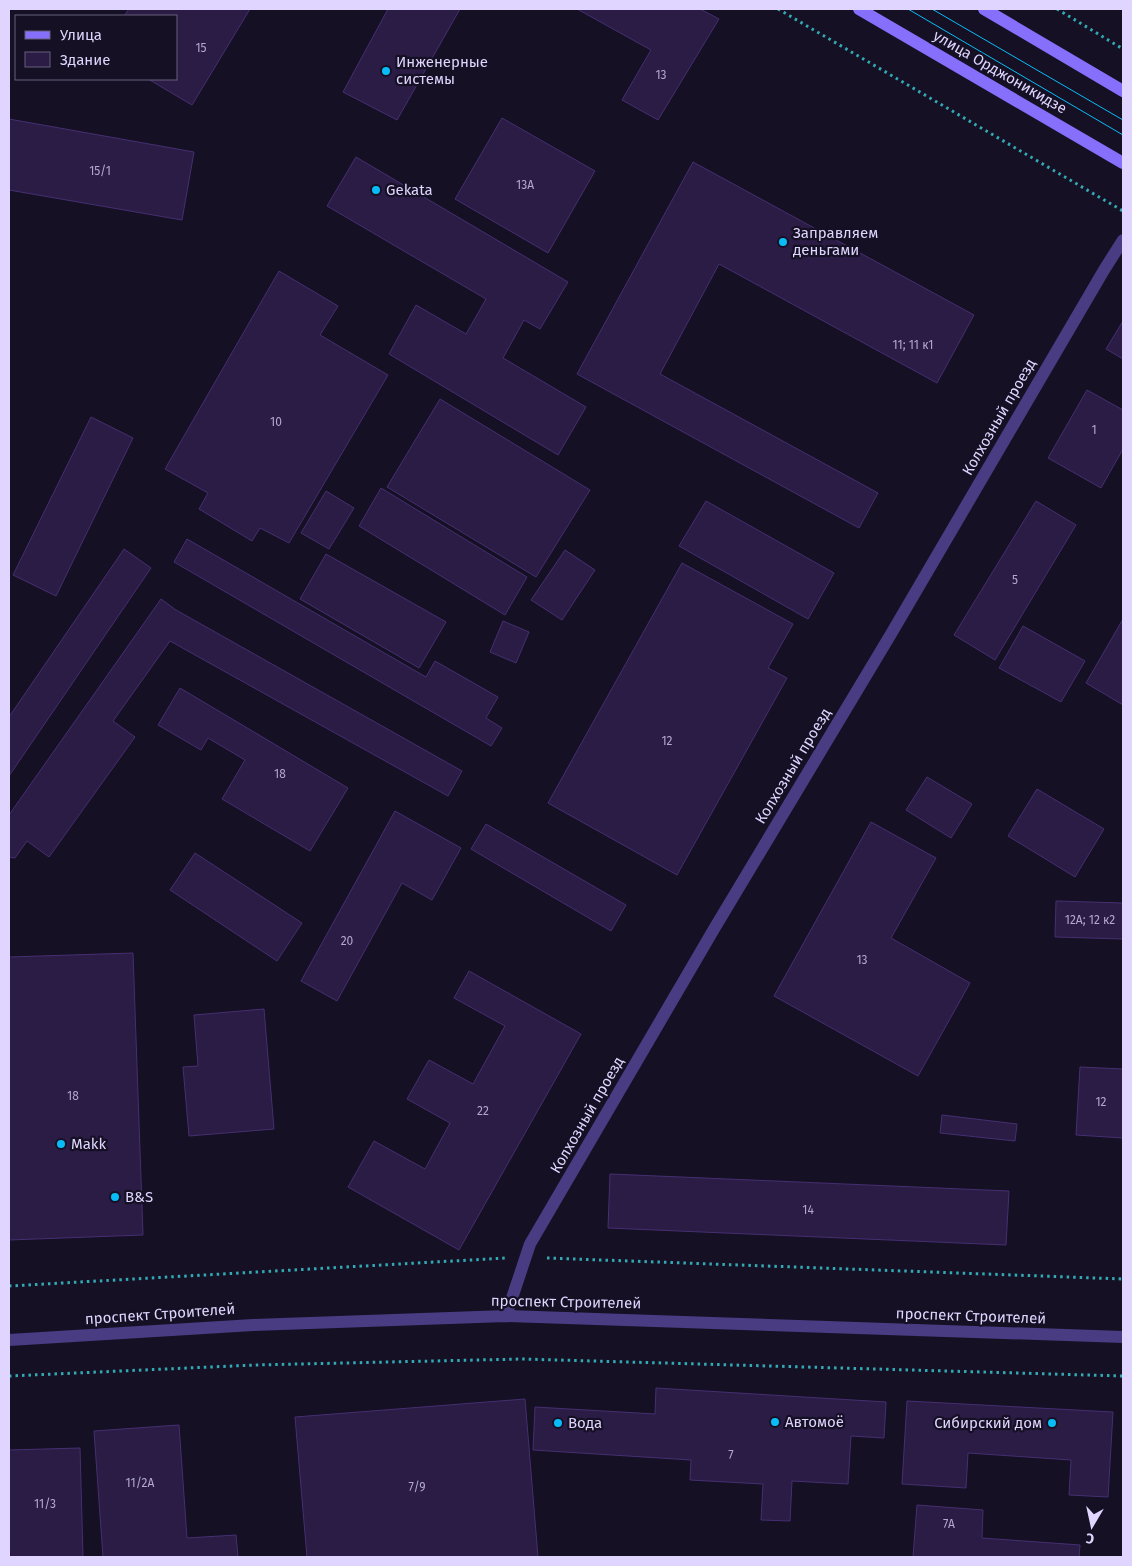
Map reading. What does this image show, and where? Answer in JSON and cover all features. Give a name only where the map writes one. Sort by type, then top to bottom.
[{"type":"main road","name":"улица Орджоникидзе","points":[[860,9],[1123,163]]},
{"type":"main road","points":[[984,9],[1123,91]]},
{"type":"street","name":"Колхозный проезд","points":[[506,1316],[530,1244],[1123,240]]},
{"type":"street","name":"проспект Строителей","points":[[9,1340],[253,1324],[506,1316],[1123,1337]]},
{"type":"path","points":[[778,9],[1123,211]]},
{"type":"path","points":[[1057,9],[1123,49]]},
{"type":"path","points":[[9,1286],[525,1257],[1123,1279]]},
{"type":"path","points":[[9,1376],[256,1365],[522,1359],[1123,1376]]},
{"type":"building","points":[[129,9],[250,9],[192,105],[150,80],[178,80],[178,15],[125,15]]},
{"type":"building","points":[[388,9],[460,9],[397,120],[343,92]]},
{"type":"building","points":[[577,9],[700,9],[719,19],[658,120],[622,100],[651,50]]},
{"type":"building","points":[[502,118],[595,171],[548,253],[455,199]]},
{"type":"building","points":[[9,119],[194,152],[182,220],[9,190]]},
{"type":"building","points":[[356,157],[568,282],[540,329],[524,320],[503,358],[586,407],[558,455],[389,354],[416,305],[466,334],[486,299],[327,206]]},
{"type":"building","points":[[693,162],[974,315],[937,383],[719,264],[660,374],[878,493],[859,528],[577,374]]},
{"type":"building","points":[[279,271],[338,306],[320,335],[388,375],[289,543],[260,528],[252,541],[199,509],[208,493],[165,469]]},
{"type":"building","points":[[1123,321],[1123,359],[1106,349]]},
{"type":"building","points":[[1087,390],[1123,410],[1123,449],[1101,488],[1048,458]]},
{"type":"building","points":[[440,399],[590,490],[536,577],[387,487]]},
{"type":"building","points":[[91,417],[133,438],[56,596],[13,575]]},
{"type":"building","points":[[381,488],[527,577],[505,615],[359,526]]},
{"type":"building","points":[[326,491],[354,508],[329,549],[301,533]]},
{"type":"building","points":[[706,501],[834,573],[808,619],[679,546]]},
{"type":"building","points":[[1036,501],[1076,525],[995,660],[954,635]]},
{"type":"building","points":[[187,539],[426,677],[435,661],[498,697],[486,718],[502,728],[491,746],[174,562]]},
{"type":"building","points":[[124,549],[151,568],[9,776],[9,717]]},
{"type":"building","points":[[565,550],[595,570],[562,620],[531,600]]},
{"type":"building","points":[[326,554],[446,622],[419,668],[300,599]]},
{"type":"building","points":[[682,563],[793,624],[768,668],[787,678],[677,875],[548,803]]},
{"type":"building","points":[[161,599],[176,610],[462,771],[448,796],[170,641],[113,721],[135,737],[49,857],[27,841],[15,858],[9,857],[9,815]]},
{"type":"building","points":[[1123,619],[1123,705],[1086,683]]},
{"type":"building","points":[[503,621],[529,632],[516,663],[490,652]]},
{"type":"building","points":[[1023,626],[1085,661],[1061,702],[999,668]]},
{"type":"building","points":[[180,688],[348,788],[310,851],[222,799],[245,760],[208,738],[201,750],[158,725]]},
{"type":"building","points":[[927,777],[972,804],[951,838],[906,810]]},
{"type":"building","points":[[1037,789],[1104,829],[1075,877],[1008,836]]},
{"type":"building","points":[[395,811],[461,848],[432,900],[402,883],[337,1001],[301,981]]},
{"type":"building","points":[[871,822],[936,858],[891,938],[970,983],[918,1076],[774,996]]},
{"type":"building","points":[[486,824],[626,905],[611,931],[471,849]]},
{"type":"building","points":[[195,853],[302,923],[277,961],[170,890]]},
{"type":"building","points":[[1056,901],[1123,903],[1123,939],[1055,937]]},
{"type":"building","points":[[133,953],[143,1235],[9,1240],[9,957]]},
{"type":"building","points":[[469,971],[581,1034],[459,1250],[348,1187],[374,1141],[425,1169],[450,1123],[407,1099],[429,1060],[473,1084],[505,1026],[454,998]]},
{"type":"building","points":[[264,1009],[274,1129],[189,1136],[183,1067],[198,1066],[194,1015]]},
{"type":"building","points":[[1080,1067],[1123,1069],[1123,1138],[1076,1135]]},
{"type":"building","points":[[942,1115],[1017,1124],[1015,1141],[940,1133]]},
{"type":"building","points":[[610,1174],[1009,1191],[1006,1245],[608,1228]]},
{"type":"building","points":[[656,1388],[886,1402],[884,1438],[851,1436],[848,1484],[792,1481],[790,1521],[761,1520],[763,1484],[690,1480],[691,1460],[533,1450],[535,1407],[655,1414]]},
{"type":"building","points":[[525,1399],[538,1557],[307,1557],[295,1417]]},
{"type":"building","points":[[907,1401],[1113,1412],[1108,1497],[1069,1495],[1071,1460],[968,1453],[966,1488],[902,1484]]},
{"type":"building","points":[[179,1425],[187,1538],[236,1535],[238,1557],[103,1557],[94,1431]]},
{"type":"building","points":[[80,1448],[83,1557],[9,1557],[9,1450]]},
{"type":"building","points":[[917,1505],[983,1510],[982,1538],[1080,1545],[1079,1557],[913,1557]]},
{"type":"tram line","points":[[908,9],[1123,135]]},
{"type":"tram line","points":[[932,9],[1123,120]]},
{"type":"place","name":"Инженерные системы","points":[[386,71]]},
{"type":"place","name":"Gekata","points":[[376,190]]},
{"type":"place","name":"Заправляем деньгами","points":[[783,242]]},
{"type":"place","name":"Makk","points":[[61,1144]]},
{"type":"place","name":"B&S","points":[[115,1197]]},
{"type":"place","name":"Автомоё","points":[[775,1422]]},
{"type":"place","name":"Вода","points":[[558,1423]]},
{"type":"place","name":"Сибирский дом","points":[[1052,1423]]}]
